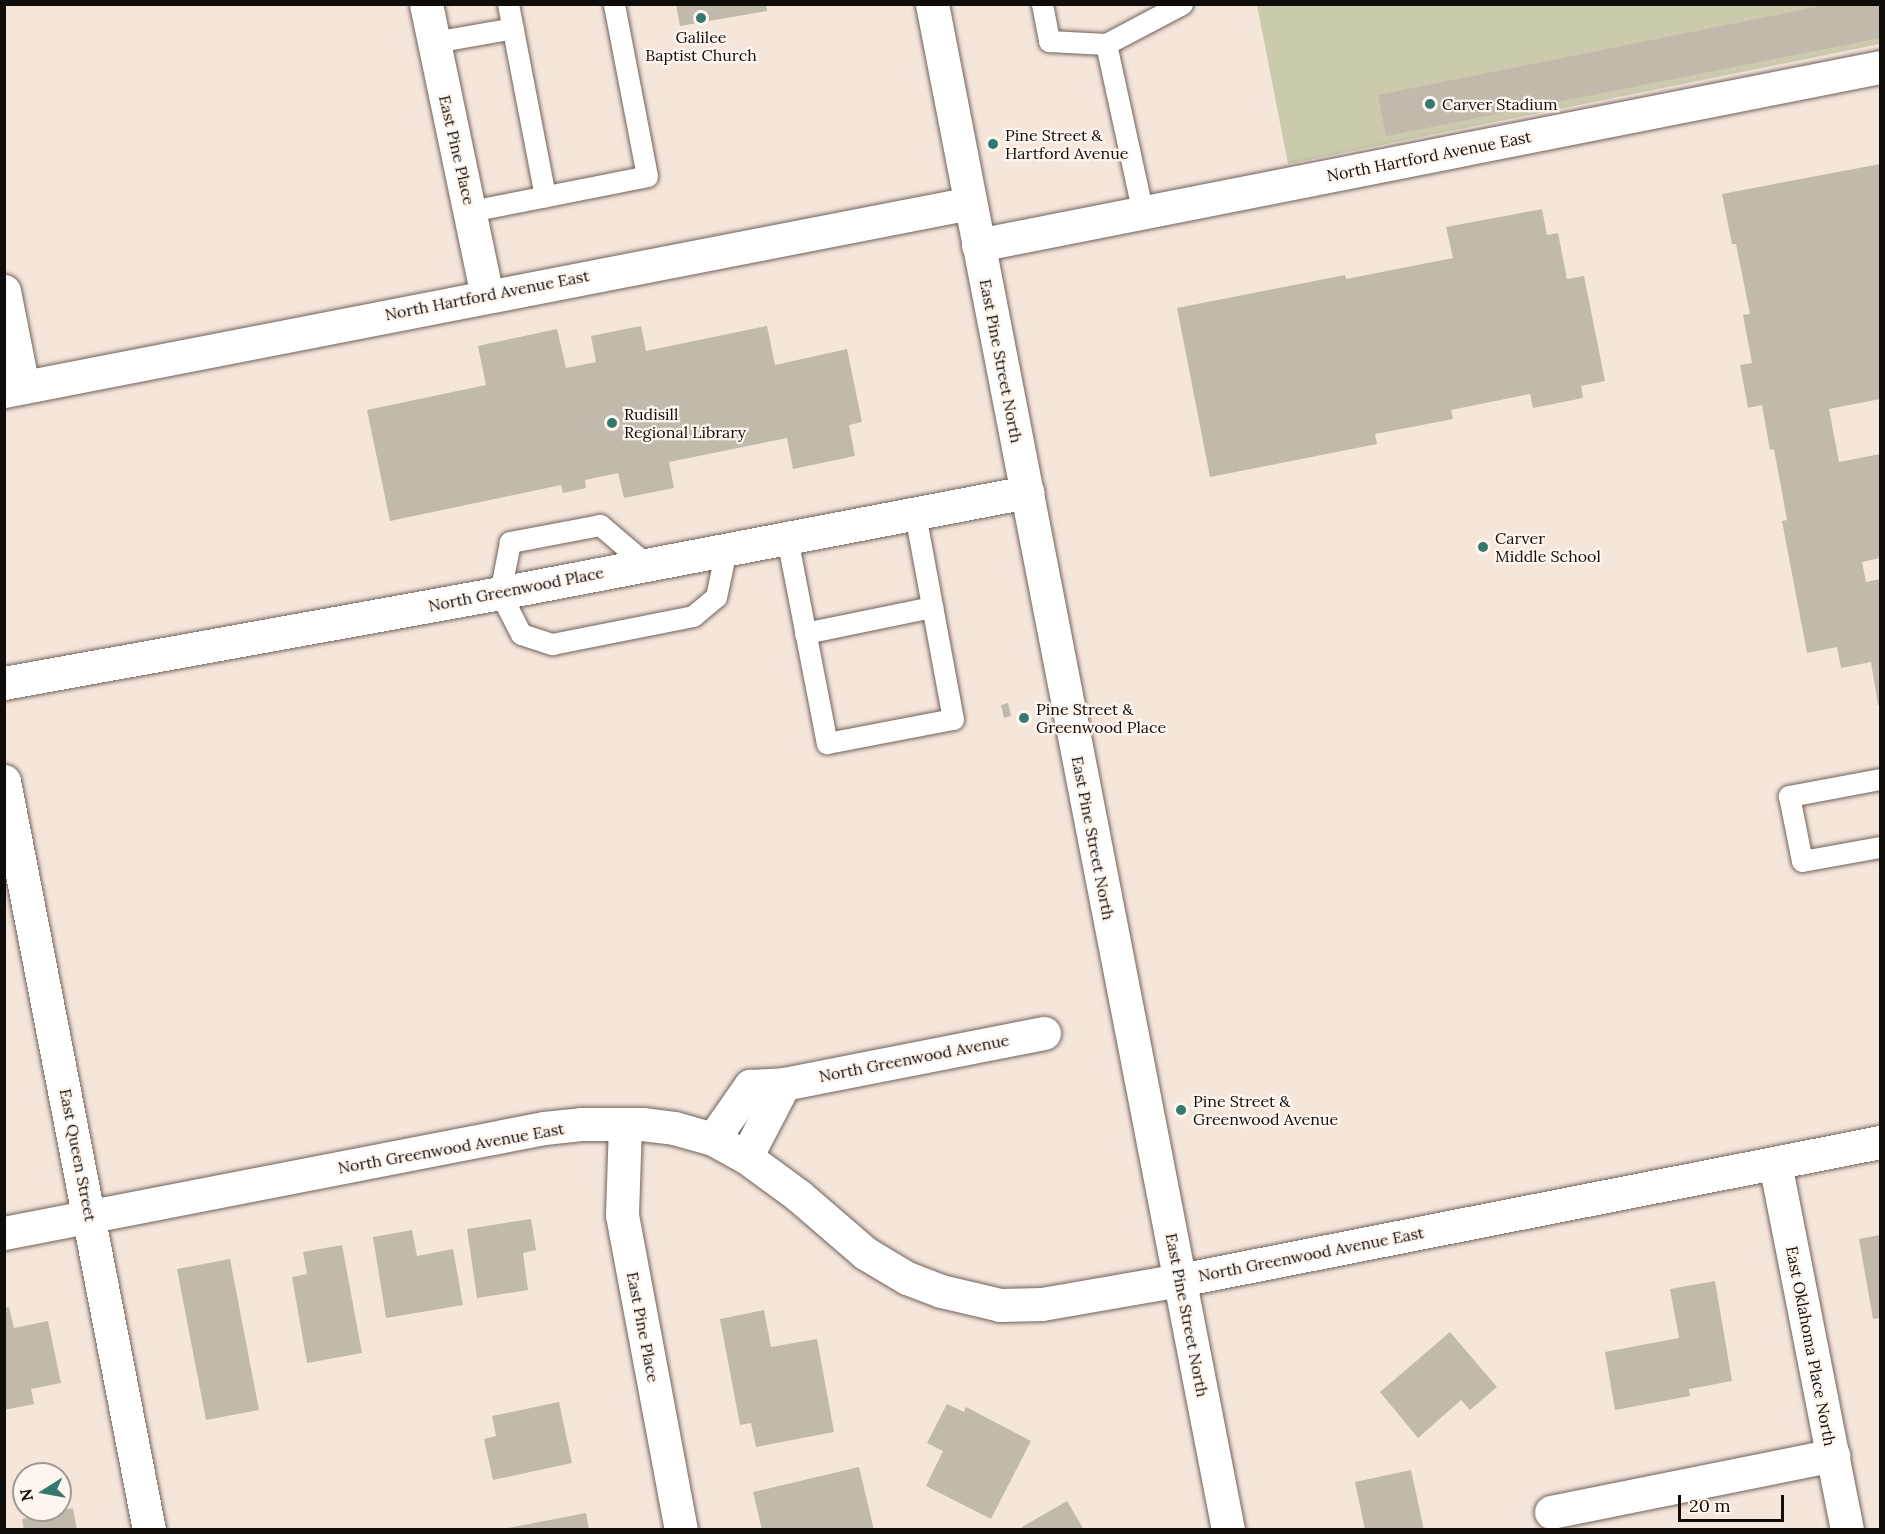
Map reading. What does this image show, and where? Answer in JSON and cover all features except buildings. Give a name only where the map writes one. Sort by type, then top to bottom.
[{"type":"street","name":"East Pine Place","points":[[426,4],[487,295]]},
{"type":"street","name":"East Pine Street North","points":[[932,4],[1228,1530]]},
{"type":"street","name":"North Hartford Avenue East","points":[[978,245],[1881,68]]},
{"type":"street","name":"North Hartford Avenue East","points":[[14,389],[970,202]]},
{"type":"street","points":[[4,291],[14,389]]},
{"type":"street","name":"North Greenwood Place","points":[[4,683],[500,593],[1027,492]]},
{"type":"street","name":"East Queen Street","points":[[4,781],[149,1530]]},
{"type":"street","name":"North Greenwood Avenue","points":[[713,1139],[750,1086],[784,1084],[1044,1033]]},
{"type":"street","points":[[746,1157],[784,1084]]},
{"type":"street","name":"East Pine Place","points":[[624,1124],[622,1215],[681,1530]]},
{"type":"street","name":"North Greenwood Avenue East","points":[[4,1233],[544,1128],[624,1124],[674,1128],[713,1139],[746,1157],[799,1196],[865,1253],[907,1278],[941,1291],[1000,1305],[1042,1304],[1180,1280],[1881,1142]]},
{"type":"street","name":"East Oklahoma Place North","points":[[1775,1163],[1847,1530]]},
{"type":"street","points":[[1551,1512],[1833,1455]]},
{"type":"lane","points":[[508,4],[545,196]]},
{"type":"lane","points":[[471,211],[647,177],[614,4]]},
{"type":"lane","points":[[1042,4],[1049,41],[1106,44],[1182,4]]},
{"type":"lane","points":[[434,42],[513,27]]},
{"type":"lane","points":[[1106,44],[1143,213]]},
{"type":"lane","points":[[787,538],[827,743],[953,719],[915,514]]},
{"type":"lane","points":[[647,565],[600,525],[510,542],[500,593],[521,634],[552,644],[693,616],[716,597],[726,550]]},
{"type":"lane","points":[[806,633],[932,607]]},
{"type":"lane","points":[[1881,779],[1789,796],[1802,861],[1881,847]]},
{"type":"green space","name":"Carver Stadium","points":[[1257,5],[1880,5],[1880,44],[1288,164]]},
{"type":"place","name":"Galilee Baptist Church","points":[[701,18]]},
{"type":"place","name":"Carver Stadium","points":[[1430,104]]},
{"type":"place","name":"Pine Street & Hartford Avenue","points":[[993,144]]},
{"type":"place","name":"Rudisill Regional Library","points":[[612,423]]},
{"type":"place","name":"Carver Middle School","points":[[1483,547]]},
{"type":"place","name":"Pine Street & Greenwood Place","points":[[1024,718]]},
{"type":"place","name":"Pine Street & Greenwood Avenue","points":[[1181,1110]]}]
